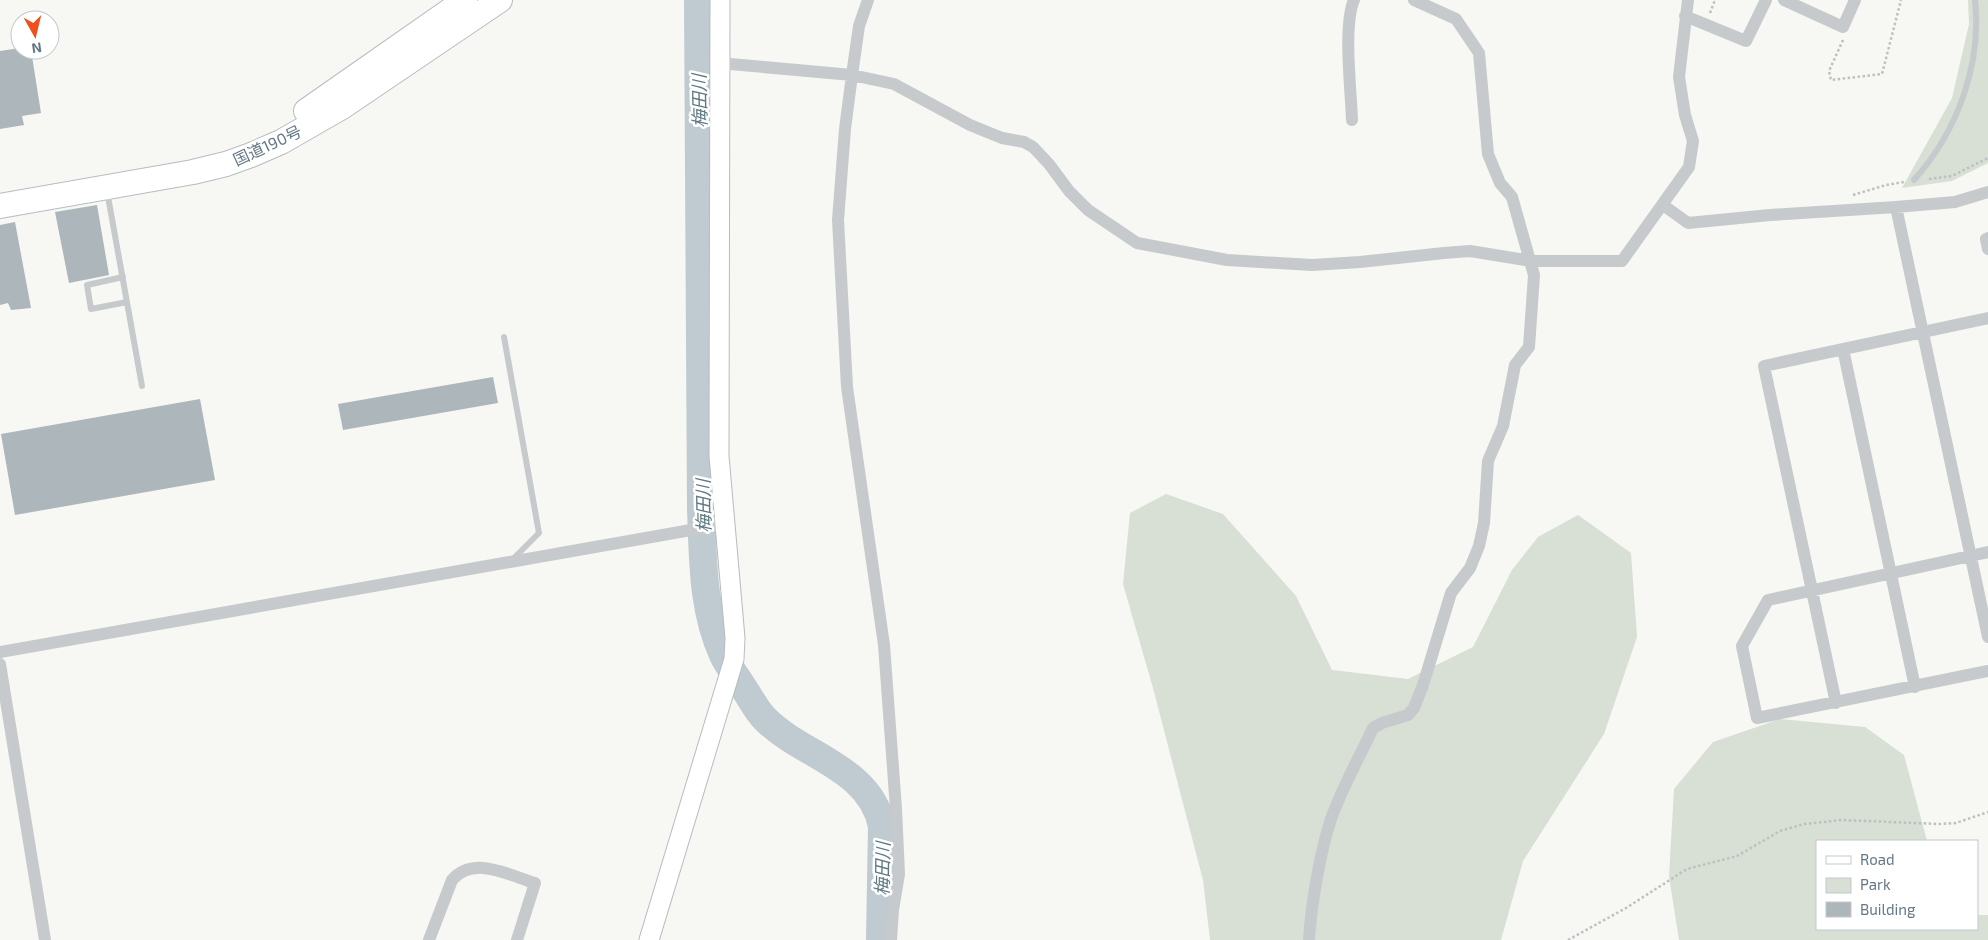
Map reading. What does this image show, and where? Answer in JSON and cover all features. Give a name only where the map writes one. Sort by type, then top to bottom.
[{"type":"highway","name":"国道190号","points":[[0,193],[172,162],[245,143],[305,112],[465,0]]},
{"type":"highway","name":"国道190号","points":[[0,206],[226,164],[281,142],[342,107],[500,0]]},
{"type":"street","points":[[649,940],[728,684],[734,658],[735,638],[719,456],[720,0]]},
{"type":"street","points":[[868,0],[859,26],[852,75],[845,129],[838,220],[847,387],[884,645],[895,790],[899,874],[893,910],[891,940]]},
{"type":"street","points":[[1352,120],[1348,29],[1349,14],[1354,0]]},
{"type":"street","points":[[1309,940],[1321,864],[1330,822],[1336,807],[1372,728],[1408,715],[1414,708],[1451,594],[1470,568],[1479,546],[1484,523],[1488,461],[1503,426],[1515,365],[1529,347],[1534,275],[1512,197],[1500,183],[1488,154],[1479,53],[1456,20],[1414,0]]},
{"type":"street","points":[[719,63],[852,75],[894,84],[970,125],[1002,138],[1024,142],[1033,147],[1049,164],[1068,191],[1088,210],[1137,243],[1227,260],[1312,265],[1470,252],[1531,261],[1622,261],[1688,167],[1693,141],[1685,116],[1679,77],[1688,0]]},
{"type":"street","points":[[1685,16],[1746,41],[1766,0]]},
{"type":"street","points":[[1784,0],[1843,27],[1855,0]]},
{"type":"street","points":[[1663,205],[1688,223],[1770,215],[1955,202],[1988,192]]},
{"type":"street","points":[[1896,207],[1988,637]]},
{"type":"street","points":[[1988,238],[1986,239],[1988,249]]},
{"type":"street","points":[[1836,703],[1764,366],[1988,318]]},
{"type":"street","points":[[1843,349],[1915,687]]},
{"type":"street","points":[[0,652],[725,524]]},
{"type":"street","points":[[1988,552],[1768,600],[1742,646],[1757,718],[1988,671]]},
{"type":"street","points":[[0,664],[44,940]]},
{"type":"street","points":[[429,940],[452,880],[459,872],[467,868],[480,867],[535,883],[517,940]]},
{"type":"lane","points":[[1914,180],[1944,141],[1968,85],[1977,15],[1975,0]]},
{"type":"lane","points":[[106,187],[142,386]]},
{"type":"lane","points":[[123,278],[87,285],[92,308],[127,302]]},
{"type":"lane","points":[[504,337],[539,533],[511,562]]},
{"type":"path","points":[[1843,27],[1843,44],[1829,71],[1831,80],[1882,74],[1901,0]]},
{"type":"path","points":[[1851,196],[1886,185],[1952,176],[1988,158]]},
{"type":"path","points":[[1568,940],[1626,908],[1687,869],[1737,856],[1780,831],[1804,824],[1842,820],[1956,823],[1988,812]]},
{"type":"green space","points":[[1968,0],[1988,0],[1988,163],[1952,181],[1902,188],[1952,98],[1969,24]]},
{"type":"green space","points":[[1166,494],[1223,514],[1296,596],[1332,670],[1408,679],[1473,647],[1512,570],[1538,537],[1578,515],[1631,553],[1637,637],[1604,734],[1523,861],[1501,940],[1210,940],[1203,880],[1153,688],[1123,584],[1130,513]]},
{"type":"green space","points":[[1780,719],[1865,727],[1904,755],[1927,840],[1816,840],[1816,930],[1978,930],[1978,915],[1988,915],[1988,940],[1679,940],[1669,876],[1674,789],[1713,742]]},
{"type":"building","points":[[10,50],[10,60],[33,60],[41,113],[22,116],[24,125],[0,129],[0,51]]},
{"type":"building","points":[[97,205],[109,275],[69,283],[55,212]]},
{"type":"building","points":[[15,222],[31,308],[11,310],[8,303],[0,305],[0,225]]},
{"type":"building","points":[[493,377],[498,403],[343,430],[338,404]]},
{"type":"building","points":[[200,399],[215,480],[15,515],[1,434]]},
{"type":"waterway","name":"梅田川","points":[[698,0],[701,509],[703,565],[707,602],[716,638],[723,655],[765,719],[780,732],[850,776],[864,790],[875,806],[882,826],[880,940]]}]
